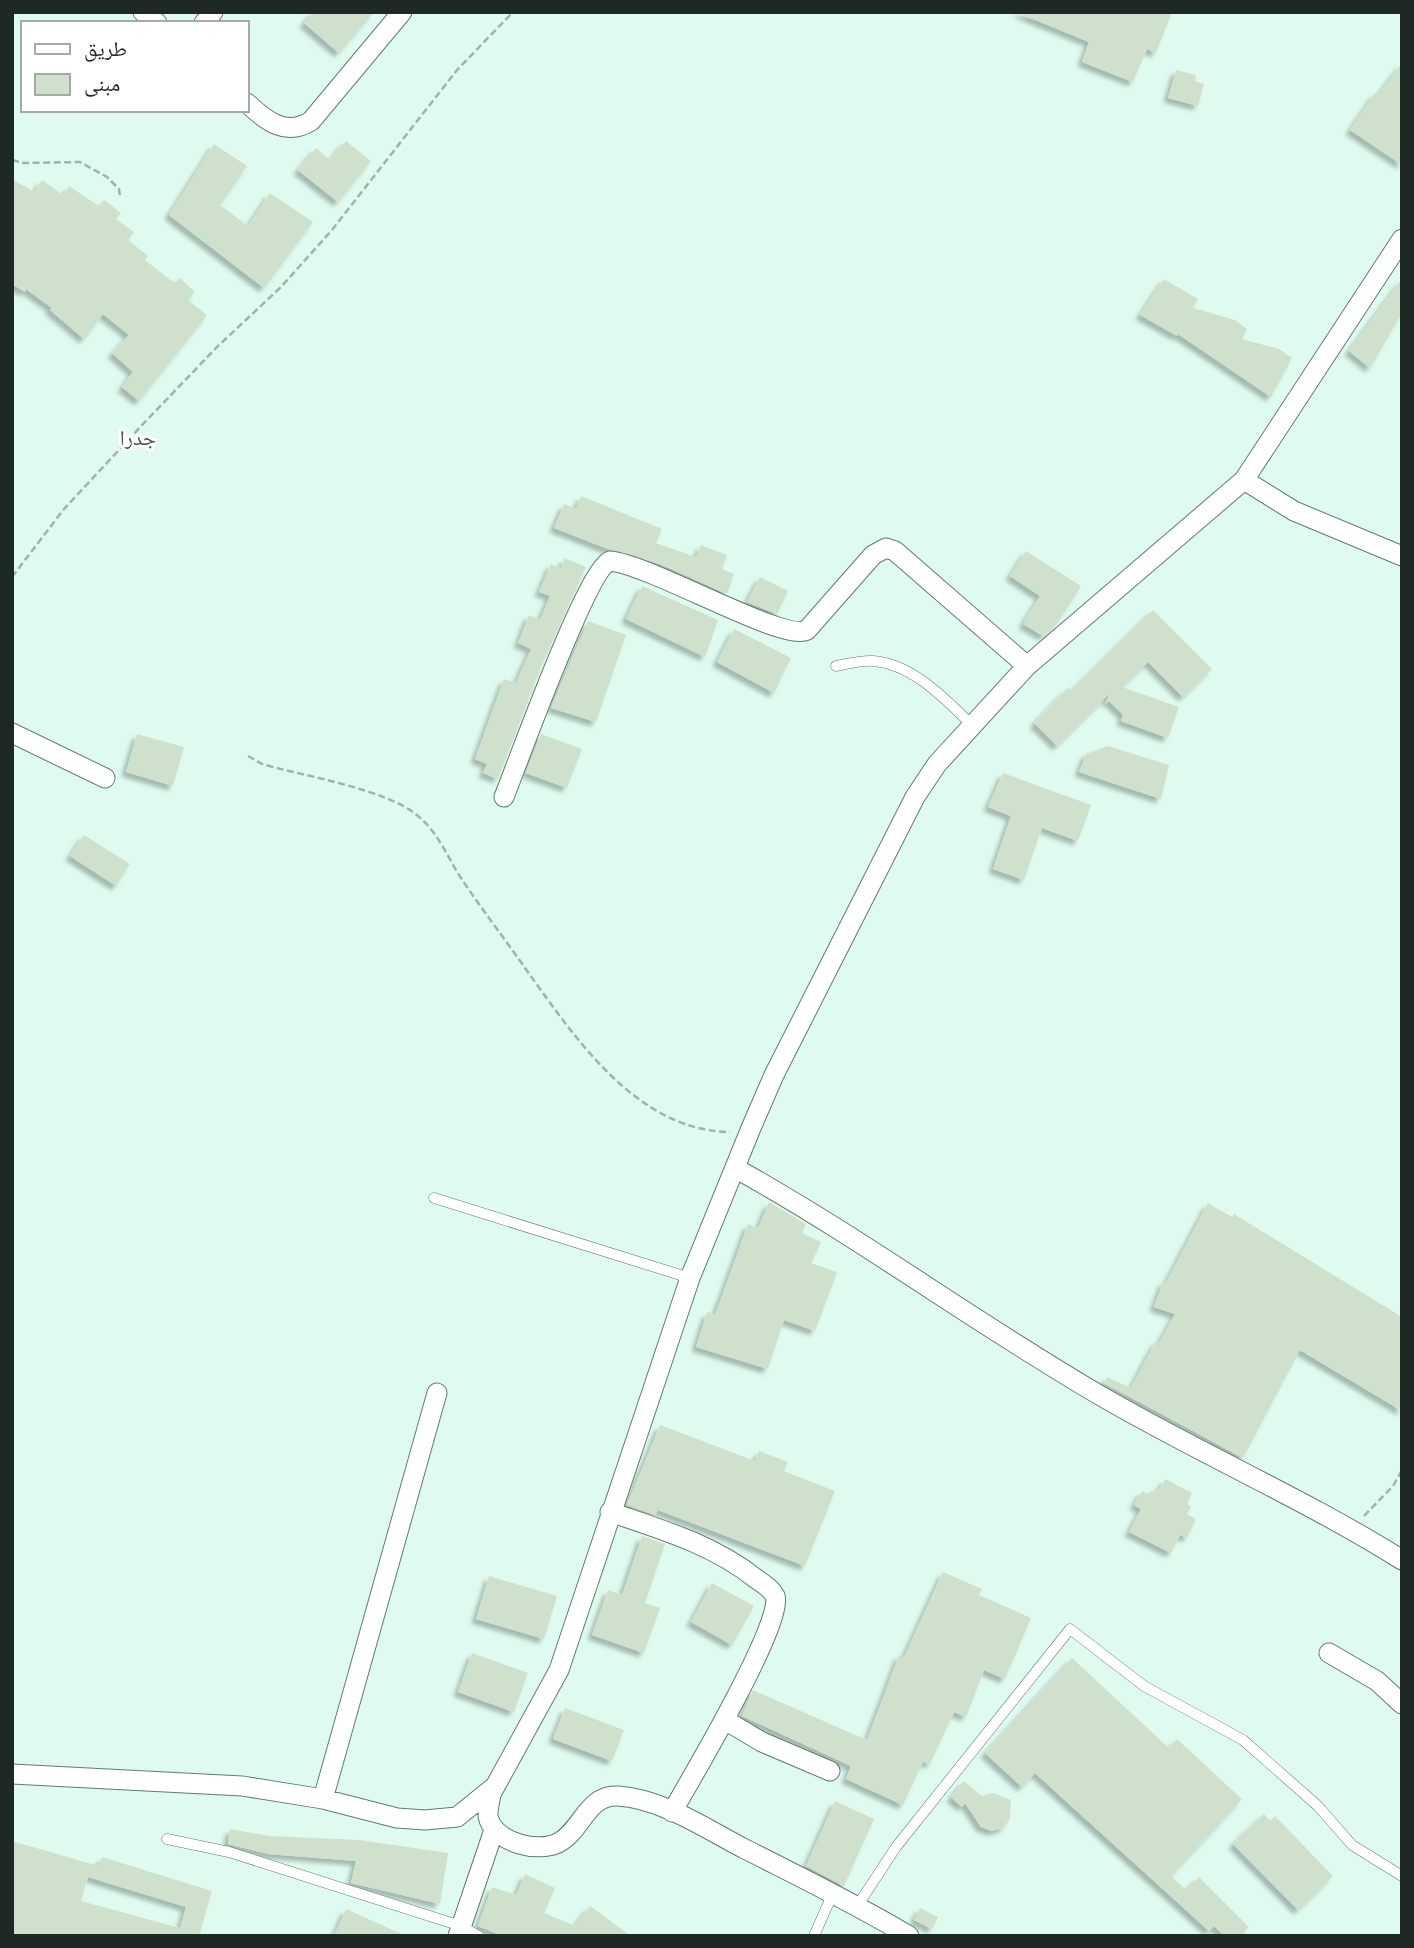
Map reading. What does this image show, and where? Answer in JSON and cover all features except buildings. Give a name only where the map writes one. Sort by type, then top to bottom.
[{"type":"street","points":[[248,104],[274,125],[300,128],[311,121],[402,12]]},
{"type":"street","points":[[909,1936],[858,1905],[672,1812],[640,1799],[610,1796],[597,1801],[566,1838],[557,1844],[529,1845],[511,1841],[495,1830],[487,1813],[493,1788],[559,1670],[690,1278],[751,1128],[898,826],[937,764],[1027,666],[1244,480],[1402,239]]},
{"type":"street","points":[[1244,480],[1294,510],[1402,556]]},
{"type":"street","points":[[505,797],[573,625],[599,570],[610,561],[665,577],[775,628],[796,634],[807,630],[873,555],[886,548],[895,551],[1027,666]]},
{"type":"street","points":[[12,733],[105,778]]},
{"type":"street","points":[[735,1168],[817,1214],[957,1307],[1108,1400],[1402,1560]]},
{"type":"street","points":[[323,1799],[437,1393]]},
{"type":"street","points":[[610,1512],[701,1543],[745,1569],[770,1589],[776,1598],[774,1620],[725,1720],[672,1812]]},
{"type":"street","points":[[1329,1653],[1377,1681],[1402,1704]]},
{"type":"street","points":[[725,1720],[762,1742],[830,1771]]},
{"type":"street","points":[[12,1774],[242,1786],[323,1799],[397,1818],[457,1817],[493,1788]]},
{"type":"street","points":[[459,1931],[495,1830]]},
{"type":"lane","points":[[836,666],[872,660],[902,668],[945,699],[972,725]]},
{"type":"lane","points":[[434,1198],[690,1278]]},
{"type":"lane","points":[[858,1905],[896,1847],[1070,1629],[1144,1686],[1243,1740],[1318,1806],[1352,1845],[1402,1876]]},
{"type":"lane","points":[[167,1839],[229,1852],[479,1936]]},
{"type":"lane","points":[[814,1936],[833,1893]]},
{"type":"path","points":[[12,577],[64,509],[217,347],[281,287],[315,249],[457,70],[513,12]]},
{"type":"path","points":[[12,160],[24,163],[80,162],[107,177],[119,188],[120,197]]},
{"type":"path","points":[[248,756],[262,764],[387,799],[416,814],[433,831],[462,879],[570,1031],[600,1064],[653,1108],[679,1121],[724,1132],[751,1128]]},
{"type":"path","points":[[1350,1531],[1393,1486],[1402,1470]]},
{"type":"district","name":"جدرا","points":[[138,438]]}]
